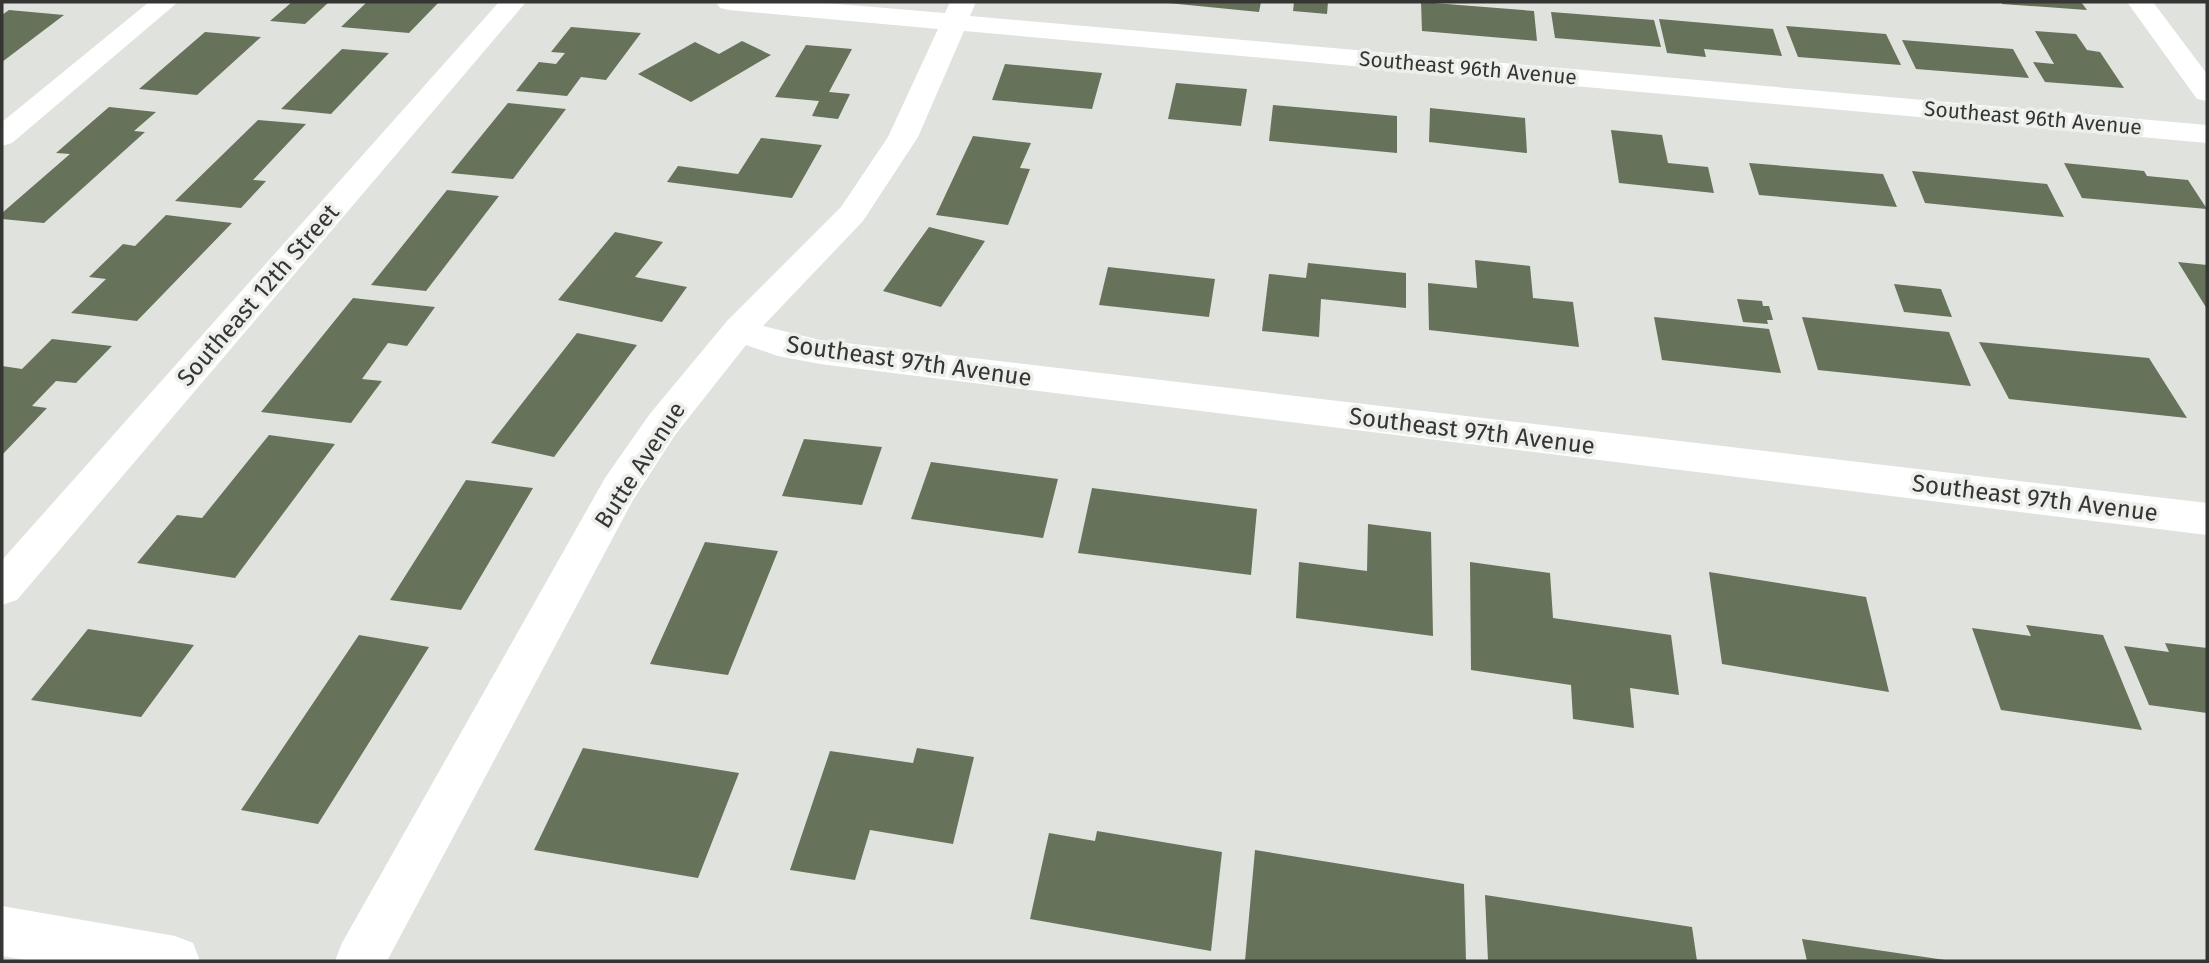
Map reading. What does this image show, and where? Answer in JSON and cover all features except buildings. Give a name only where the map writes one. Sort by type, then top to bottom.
[{"type":"street","points":[[2,137],[165,2]]},
{"type":"street","name":"Southeast 12th Street","points":[[2,588],[513,2]]},
{"type":"street","name":"Southeast 96th Avenue","points":[[729,2],[958,12],[2207,134]]},
{"type":"street","points":[[2140,2],[2207,93]]},
{"type":"street","name":"Butte Avenue","points":[[360,961],[619,489],[662,425],[739,330],[852,214],[903,137],[958,12]]},
{"type":"street","name":"Southeast 97th Avenue","points":[[739,330],[778,344],[820,352],[2207,519]]},
{"type":"street","points":[[2,931],[174,961]]}]
